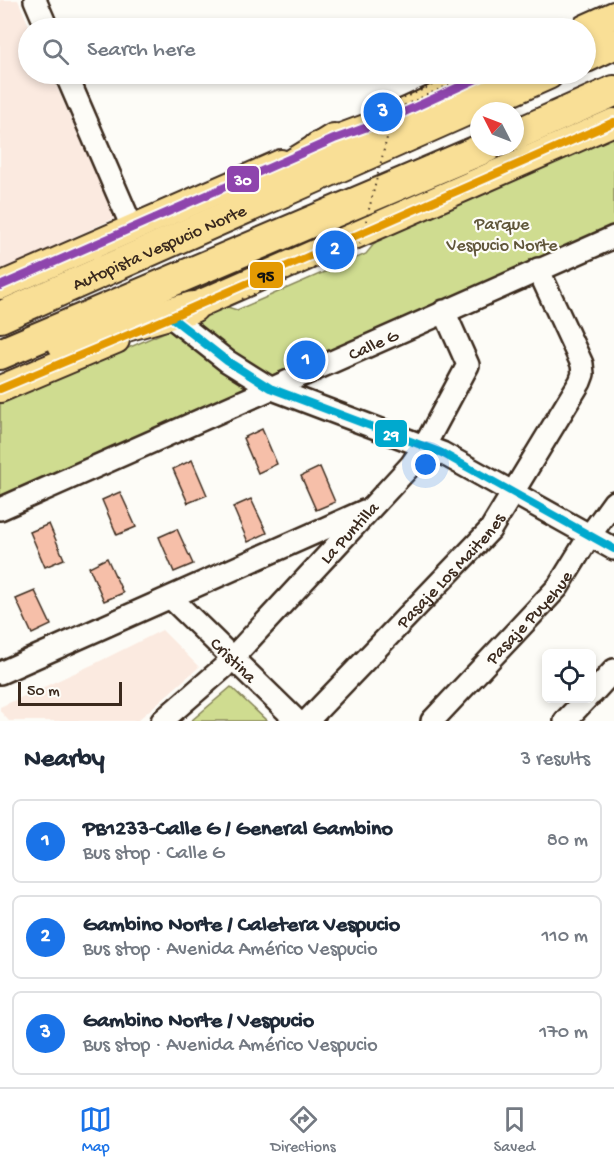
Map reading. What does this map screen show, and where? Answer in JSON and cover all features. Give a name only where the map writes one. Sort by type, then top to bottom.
[{"type":"highway","points":[[596,52],[614,45]]},
{"type":"highway","name":"Autopista Vespucio Norte","points":[[0,316],[525,84]]},
{"type":"highway","points":[[524,131],[614,91]]},
{"type":"highway","points":[[175,238],[334,138]]},
{"type":"highway","name":"Autopista Vespucio Norte","points":[[0,354],[470,154]]},
{"type":"highway","points":[[0,363],[182,312]]},
{"type":"main road","points":[[596,23],[614,15]]},
{"type":"main road","points":[[0,286],[334,138],[387,120],[465,84]]},
{"type":"main road","points":[[0,389],[182,312],[614,122]]},
{"type":"street","points":[[35,0],[43,18]]},
{"type":"street","points":[[70,84],[132,227]]},
{"type":"street","name":"Calle G","points":[[0,509],[614,237]]},
{"type":"street","name":"Pasaje Los Maitenes","points":[[307,721],[490,530],[580,382],[583,374],[582,364],[538,269]]},
{"type":"street","name":"La Puntilla","points":[[162,721],[232,659],[402,477],[425,445],[468,365],[444,311]]},
{"type":"street","points":[[182,312],[227,361],[270,388],[425,445],[614,549]]},
{"type":"street","name":"Pasaje Puyehue","points":[[432,721],[548,599],[614,502]]},
{"type":"street","points":[[0,673],[373,507]]},
{"type":"street","name":"Cristina","points":[[171,598],[297,721]]},
{"type":"street","points":[[596,689],[614,670]]},
{"type":"path","points":[[383,108],[435,84]]},
{"type":"path","points":[[242,299],[359,249],[394,110],[451,84]]},
{"type":"shaded area","points":[[0,0],[18,0],[26,18],[18,18],[18,84],[55,84],[115,218],[0,271]]},
{"type":"shaded area","points":[[162,630],[199,667],[137,721],[9,721],[0,711],[0,707]]},
{"type":"green space","name":"Parque Vespucio Norte","points":[[614,135],[614,232],[284,372],[0,497],[0,404],[224,306],[237,310],[366,254],[379,238]]},
{"type":"green space","points":[[231,687],[267,721],[191,721]]},
{"type":"building","points":[[262,429],[277,464],[258,473],[243,438]]},
{"type":"building","points":[[192,460],[207,495],[188,503],[173,469]]},
{"type":"building","points":[[320,467],[335,502],[316,510],[301,476]]},
{"type":"building","points":[[120,492],[136,527],[117,535],[102,500]]},
{"type":"building","points":[[251,499],[267,533],[248,542],[233,507]]},
{"type":"building","points":[[49,524],[64,559],[45,567],[30,532]]},
{"type":"building","points":[[177,529],[193,564],[174,572],[159,537]]},
{"type":"building","points":[[107,558],[123,593],[104,601],[89,567]]},
{"type":"building","points":[[35,591],[51,625],[32,634],[16,599]]},
{"type":"transit line","name":"30","points":[[0,286],[334,139],[387,120],[465,84]]},
{"type":"transit line","name":"95","points":[[0,389],[171,317],[614,122]]},
{"type":"transit line","name":"29","points":[[171,317],[227,361],[270,388],[442,453],[614,549]]},
{"type":"place","name":"Gambino Norte / Vespucio","points":[[383,112]]},
{"type":"place","name":"Gambino Norte / Caletera Vespucio","points":[[335,250]]},
{"type":"place","name":"PB1233-Calle G / General Gambino","points":[[306,360]]}]
